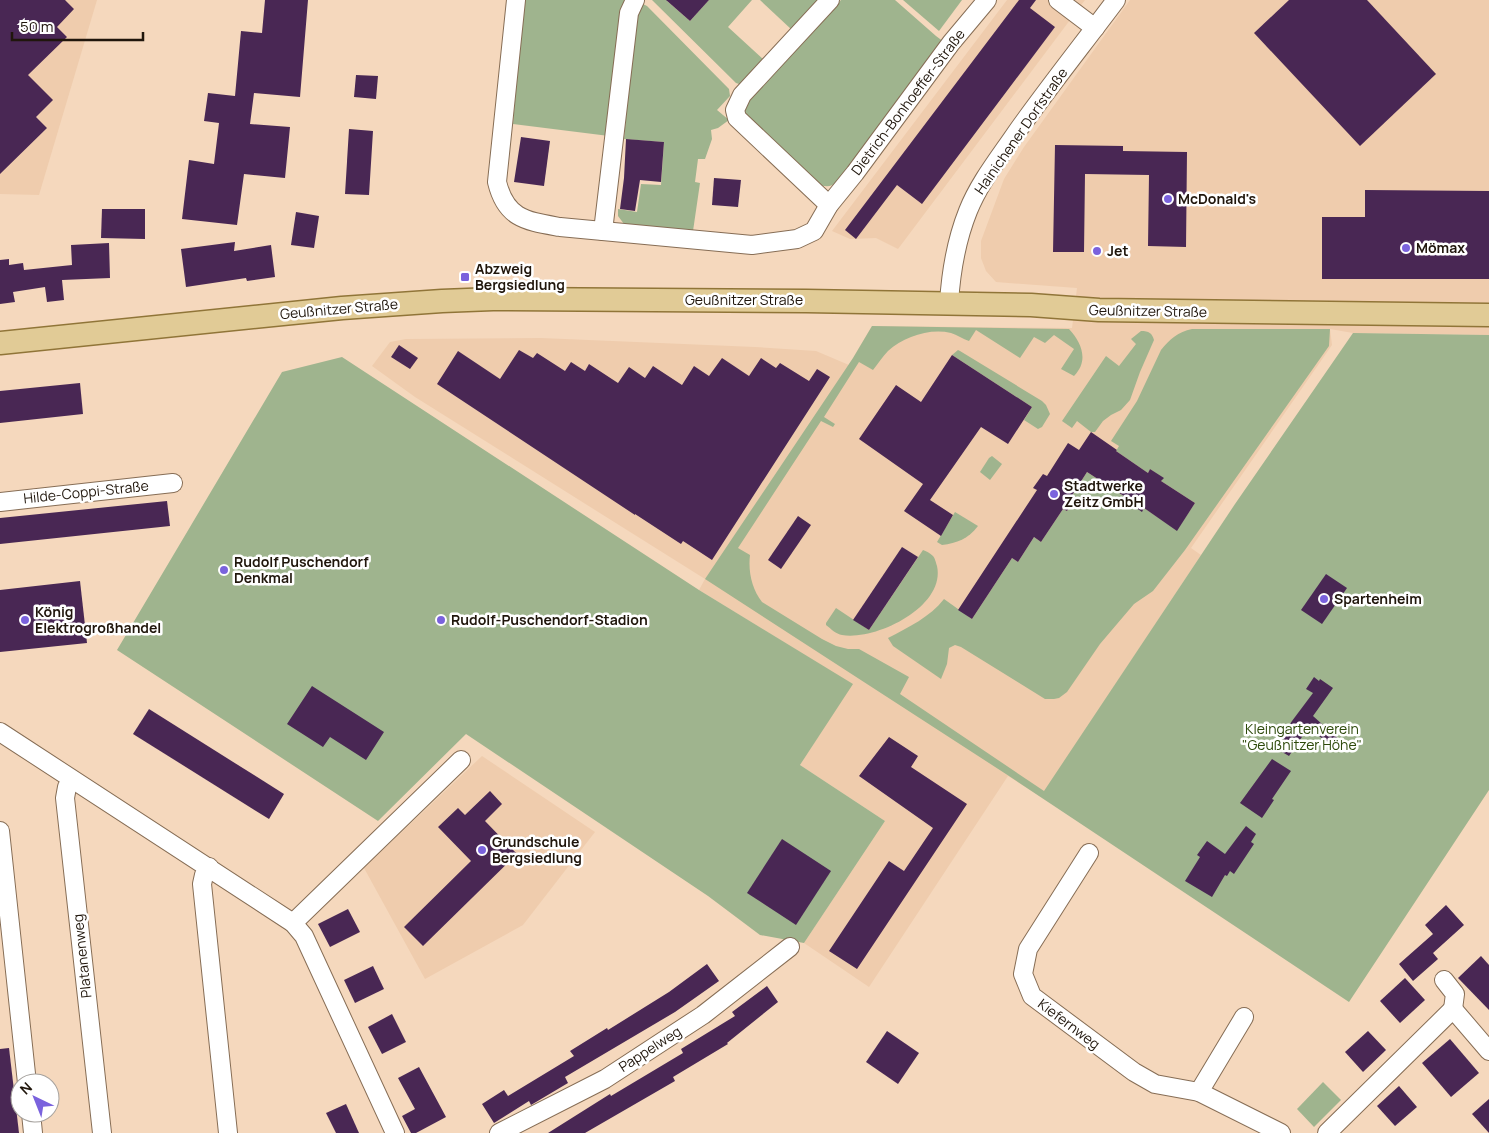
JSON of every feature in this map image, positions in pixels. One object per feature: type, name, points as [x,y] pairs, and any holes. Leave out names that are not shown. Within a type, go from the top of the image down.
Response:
[{"type":"main road","name":"Geußnitzer Straße","points":[[0,343],[342,308],[493,299],[949,303],[1031,305],[1099,310],[1489,315]]},
{"type":"street","name":"Dietrich-Bonhoeffer-Straße","points":[[516,0],[497,182],[501,196],[509,209],[531,222],[560,227],[752,245],[797,239],[814,230],[829,205],[855,174],[952,43],[987,0]]},
{"type":"street","points":[[603,231],[629,13],[635,0]]},
{"type":"street","points":[[829,205],[737,118],[735,110],[742,95],[830,0]]},
{"type":"street","points":[[1058,0],[1095,28]]},
{"type":"street","name":"Hainichener Dorfstraße","points":[[949,303],[957,245],[976,194],[1022,125],[1116,0]]},
{"type":"street","name":"Hilde-Coppi-Straße","points":[[0,502],[173,483]]},
{"type":"street","points":[[0,732],[293,923],[304,936],[396,1133]]},
{"type":"street","points":[[293,923],[461,760]]},
{"type":"street","name":"Platanenweg","points":[[72,780],[67,787],[65,798],[102,1133]]},
{"type":"street","points":[[0,831],[27,1073]]},
{"type":"street","name":"Kiefernweg","points":[[1089,853],[1028,949],[1023,974],[1032,996],[1134,1072],[1155,1084],[1200,1092],[1281,1133]]},
{"type":"street","points":[[209,867],[204,875],[202,884],[228,1133]]},
{"type":"street","name":"Pappelweg","points":[[499,1133],[605,1079],[703,1014],[790,947]]},
{"type":"street","points":[[1326,1133],[1453,1009],[1455,994],[1444,980]]},
{"type":"street","points":[[1453,1009],[1489,1051]]},
{"type":"street","points":[[1200,1092],[1244,1017]]},
{"type":"shaded area","points":[[0,0],[97,0],[39,195],[0,194]]},
{"type":"shaded area","points":[[1007,0],[1085,0],[898,249],[876,238],[850,239],[832,231]]},
{"type":"shaded area","points":[[1130,0],[1489,0],[1489,335],[1353,333],[1330,329],[1332,345],[1191,548],[1201,555],[1041,797],[1008,776],[869,987],[804,943],[885,821],[800,765],[852,684],[699,590],[705,579],[415,397],[372,366],[390,342],[406,339],[541,338],[755,347],[816,351],[849,365],[872,326],[1072,328],[1077,288],[996,282],[986,271],[981,258],[981,241],[1004,179],[1024,147]]},
{"type":"shaded area","name":"Grundschule Bergsiedlung","points":[[482,756],[595,832],[523,925],[425,979],[364,868]]},
{"type":"green space","points":[[524,0],[625,0],[620,9],[609,136],[513,124]]},
{"type":"green space","points":[[652,0],[667,0],[690,21],[709,0],[752,0],[728,27],[764,60],[742,85],[736,83]]},
{"type":"green space","points":[[760,0],[818,0],[792,30]]},
{"type":"green space","points":[[841,0],[895,0],[944,42],[846,172],[830,186],[822,186],[817,184],[746,118],[744,111],[747,103]]},
{"type":"green space","points":[[903,0],[962,0],[939,31]]},
{"type":"green space","points":[[641,3],[647,6],[729,89],[730,96],[717,110],[729,120],[718,128],[711,130],[712,139],[705,159],[698,159],[695,182],[700,183],[693,231],[624,224],[618,216],[618,209],[637,212],[641,184],[661,185],[664,142],[624,139],[635,19]]},
{"type":"green space","name":"Kleingartenverein \"Geußnitzer Höhe\"","points":[[872,326],[1069,329],[1080,346],[1082,352],[1081,364],[1074,376],[1061,369],[1074,349],[1054,335],[1045,343],[1034,337],[1020,358],[976,330],[969,341],[951,333],[943,332],[926,333],[909,338],[888,351],[873,370],[859,362],[824,417],[835,424],[833,427],[821,421],[738,548],[750,555],[752,580],[762,602],[822,639],[836,646],[859,649],[909,677],[900,694],[1044,791],[1235,504],[1353,333],[1489,335],[1489,790],[1349,1002],[1009,776],[705,579],[853,358]]},
{"type":"green space","points":[[1192,329],[1330,329],[1329,346],[1185,550],[1153,591],[1134,604],[1100,644],[1067,692],[1059,698],[1045,699],[955,645],[949,648],[947,664],[941,679],[893,646],[888,638],[926,616],[944,599],[972,619],[1012,558],[1018,562],[1034,537],[1041,542],[1063,509],[1067,511],[1075,500],[1071,497],[1087,472],[1130,500],[1128,503],[1142,511],[1144,508],[1177,530],[1195,503],[1161,481],[1163,478],[1150,469],[1148,473],[1116,451],[1119,446],[1111,441],[1137,401],[1161,350],[1175,336]]},
{"type":"green space","points":[[1141,331],[1150,333],[1154,340],[1130,400],[1121,410],[1103,421],[1095,432],[1091,432],[1077,421],[1072,428],[1062,421],[1106,356],[1119,366],[1136,344],[1131,339]]},
{"type":"green space","points":[[958,350],[1042,401],[1050,414],[1042,427],[1038,429],[1024,420],[1032,407],[952,355]]},
{"type":"green space","name":"Rudolf-Puschendorf-Stadion","points":[[342,357],[699,590],[853,684],[800,765],[885,821],[804,943],[760,935],[708,896],[466,734],[378,821],[117,650],[282,372]]},
{"type":"green space","points":[[992,456],[1002,464],[990,480],[980,472]]},
{"type":"green space","points":[[955,512],[978,526],[962,540],[942,545],[937,542]]},
{"type":"green space","points":[[923,550],[934,558],[937,566],[937,581],[931,595],[920,607],[889,627],[872,633],[842,635],[826,625],[836,608],[869,630]]},
{"type":"green space","points":[[1323,1082],[1341,1100],[1314,1127],[1297,1109]]},
{"type":"building","points":[[0,0],[65,0],[74,9],[57,27],[67,37],[28,75],[53,100],[36,117],[47,128],[0,174]]},
{"type":"building","points":[[265,0],[308,0],[300,97],[254,93],[250,124],[290,127],[285,178],[244,174],[237,225],[182,219],[189,160],[214,164],[219,123],[204,121],[208,93],[235,96],[241,31],[262,33]]},
{"type":"building","points":[[666,0],[709,0],[690,21]]},
{"type":"building","points":[[1019,0],[1036,0],[1030,8],[1055,27],[922,204],[897,185],[856,239],[845,230]]},
{"type":"building","points":[[1289,0],[1367,0],[1436,74],[1360,146],[1254,33]]},
{"type":"building","points":[[356,75],[378,76],[376,99],[354,97]]},
{"type":"building","points":[[349,129],[373,131],[369,195],[345,194]]},
{"type":"building","points":[[521,137],[550,141],[544,186],[514,182]]},
{"type":"building","points":[[626,139],[664,142],[661,182],[640,180],[635,211],[620,209]]},
{"type":"building","points":[[1055,145],[1123,146],[1123,151],[1187,152],[1186,247],[1148,246],[1149,175],[1085,174],[1084,252],[1053,252]]},
{"type":"building","points":[[714,178],[741,180],[738,207],[712,205]]},
{"type":"building","name":"Mömax","points":[[1365,190],[1489,191],[1489,279],[1322,279],[1322,217],[1365,217]]},
{"type":"building","points":[[102,209],[145,209],[145,239],[101,238]]},
{"type":"building","points":[[296,212],[319,216],[314,248],[291,245]]},
{"type":"building","points":[[235,242],[234,251],[271,245],[275,277],[247,281],[246,278],[186,287],[181,249]]},
{"type":"building","points":[[109,243],[110,278],[62,280],[64,300],[47,302],[45,287],[13,292],[15,302],[0,304],[0,260],[9,259],[9,265],[23,263],[24,270],[72,265],[71,245]]},
{"type":"building","points":[[399,345],[418,358],[410,369],[391,357]]},
{"type":"building","points":[[519,350],[533,358],[537,353],[565,371],[571,362],[585,371],[589,364],[618,383],[629,367],[645,378],[653,366],[682,385],[694,366],[709,376],[722,358],[749,376],[761,358],[776,368],[780,363],[809,381],[817,369],[830,377],[712,560],[683,541],[681,544],[635,515],[437,384],[458,351],[500,379]]},
{"type":"building","points":[[952,355],[1032,407],[1008,444],[981,427],[930,500],[953,515],[941,536],[904,511],[923,484],[859,439],[896,385],[921,402]]},
{"type":"building","points":[[80,383],[83,414],[0,423],[0,391]]},
{"type":"building","points":[[1091,432],[1148,473],[1150,469],[1164,478],[1161,481],[1195,503],[1177,531],[1144,508],[1142,512],[1128,502],[1130,500],[1087,472],[1071,497],[1075,499],[1067,511],[1063,509],[1041,542],[1034,537],[1018,562],[1012,558],[972,619],[958,610],[1037,490],[1033,488],[1043,474],[1047,476],[1068,443],[1079,450]]},
{"type":"building","points":[[167,501],[170,526],[0,544],[0,518]]},
{"type":"building","points":[[798,516],[811,525],[781,569],[768,560]]},
{"type":"building","points":[[902,547],[918,557],[869,630],[853,620]]},
{"type":"building","name":"Spartenheim","points":[[1326,574],[1347,588],[1322,624],[1301,610]]},
{"type":"building","points":[[80,581],[87,643],[0,652],[0,590]]},
{"type":"building","points":[[1314,677],[1333,688],[1313,716],[1342,742],[1337,748],[1311,731],[1309,733],[1306,731],[1289,756],[1277,749],[1290,729],[1288,727],[1313,693],[1306,689]]},
{"type":"building","points":[[312,686],[384,732],[366,760],[330,737],[323,747],[287,724]]},
{"type":"building","points":[[149,709],[284,794],[269,819],[133,734]]},
{"type":"building","points":[[889,737],[918,756],[911,767],[967,804],[857,969],[829,951],[889,861],[904,871],[933,828],[859,776]]},
{"type":"building","points":[[1272,759],[1291,771],[1262,818],[1240,803]]},
{"type":"building","points":[[490,791],[502,804],[485,821],[517,854],[423,946],[404,927],[471,861],[438,827],[458,808],[465,815]]},
{"type":"building","points":[[1246,826],[1256,834],[1251,842],[1254,844],[1234,874],[1230,871],[1227,876],[1225,875],[1212,897],[1185,881],[1200,857],[1197,855],[1207,841],[1225,854]]},
{"type":"building","points":[[782,839],[831,871],[796,925],[747,893]]},
{"type":"building","points":[[1446,905],[1464,925],[1433,953],[1438,959],[1413,981],[1399,964],[1433,934],[1425,925]]},
{"type":"building","points":[[348,909],[360,932],[330,947],[318,924]]},
{"type":"building","points":[[1481,956],[1489,965],[1489,1010],[1458,978]]},
{"type":"building","points":[[707,964],[719,981],[675,1012],[565,1077],[568,1083],[531,1105],[529,1101],[494,1123],[482,1104],[504,1090],[508,1096],[574,1056],[570,1051],[669,992]]},
{"type":"building","points":[[373,966],[384,989],[355,1003],[344,980]]},
{"type":"building","points":[[1405,978],[1425,1000],[1400,1023],[1380,1001]]},
{"type":"building","points":[[767,986],[778,1002],[728,1044],[673,1077],[675,1081],[585,1133],[548,1133],[610,1094],[611,1096],[683,1053],[681,1049],[735,1016],[732,1012]]},
{"type":"building","points":[[392,1014],[406,1042],[382,1054],[368,1027]]},
{"type":"building","points":[[887,1031],[919,1053],[898,1084],[866,1062]]},
{"type":"building","points":[[1368,1031],[1386,1050],[1363,1072],[1345,1052]]},
{"type":"building","points":[[1450,1039],[1479,1073],[1451,1097],[1422,1063]]},
{"type":"building","points":[[9,1048],[12,1073],[10,1073],[10,1123],[18,1123],[19,1133],[0,1133],[0,1049]]},
{"type":"building","points":[[419,1067],[446,1117],[416,1133],[411,1133],[402,1116],[415,1109],[398,1078]]},
{"type":"building","points":[[1399,1086],[1417,1107],[1395,1126],[1377,1106]]},
{"type":"building","points":[[1489,1099],[1489,1133],[1472,1114]]},
{"type":"building","points":[[346,1104],[359,1133],[336,1133],[326,1113]]},
{"type":"place","name":"McDonald's","points":[[1168,199]]},
{"type":"place","name":"Mömax","points":[[1406,248]]},
{"type":"place","name":"Jet","points":[[1097,251]]},
{"type":"place","name":"Abzweig Bergsiedlung","points":[[465,277]]},
{"type":"place","name":"Stadtwerke Zeitz GmbH","points":[[1054,494]]},
{"type":"place","name":"Rudolf Puschendorf Denkmal","points":[[224,570]]},
{"type":"place","name":"Spartenheim","points":[[1324,599]]},
{"type":"place","name":"König Elektrogroßhandel","points":[[25,620]]},
{"type":"place","name":"Rudolf-Puschendorf-Stadion","points":[[441,620]]},
{"type":"place","name":"Grundschule Bergsiedlung","points":[[482,850]]}]
